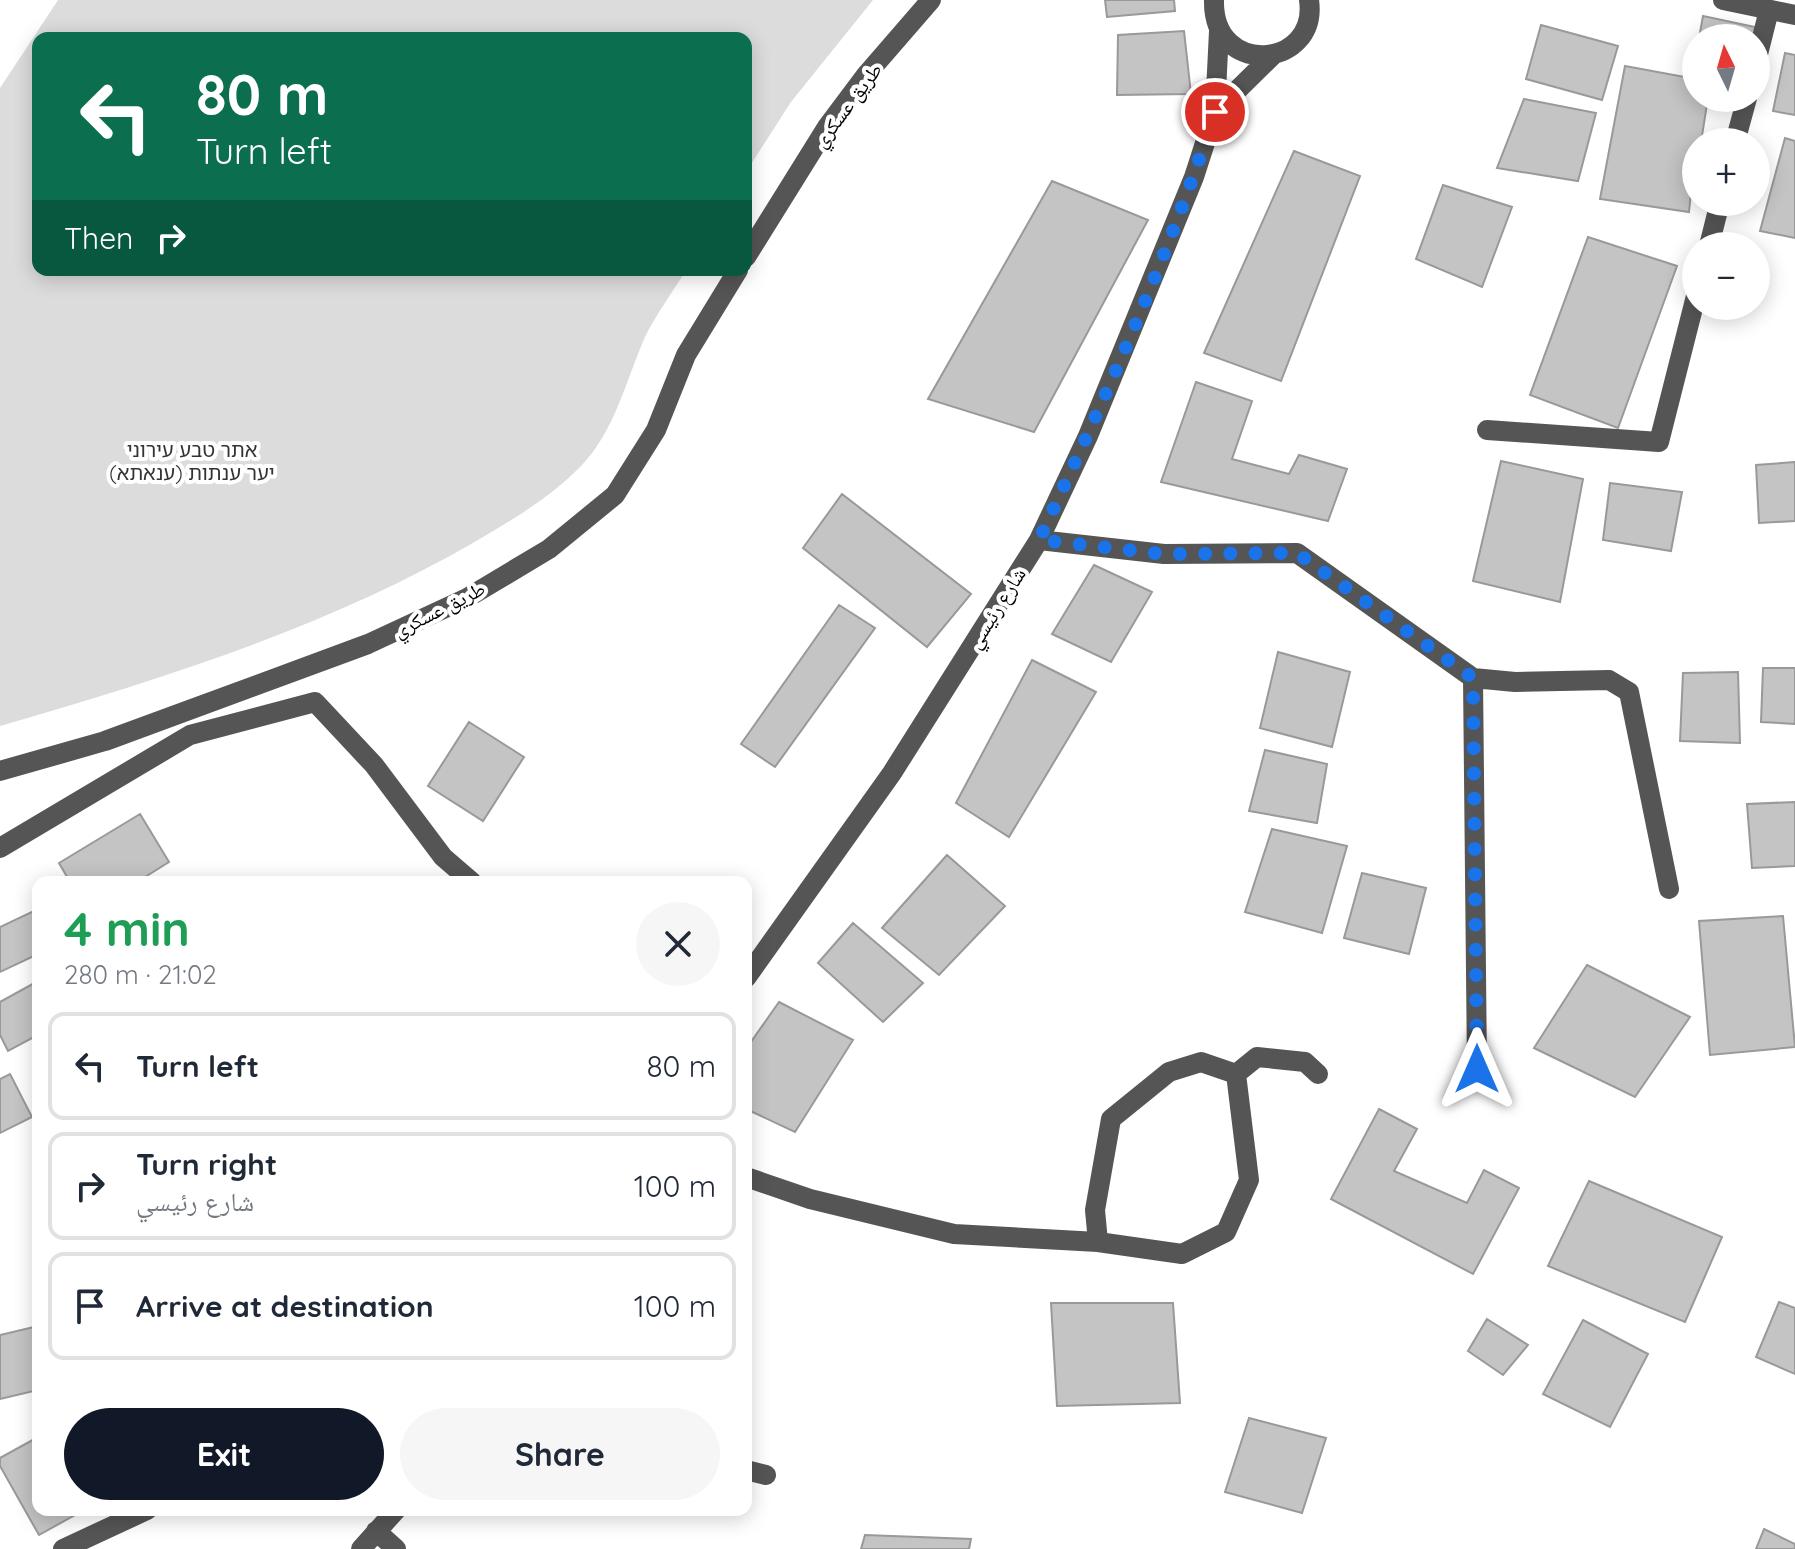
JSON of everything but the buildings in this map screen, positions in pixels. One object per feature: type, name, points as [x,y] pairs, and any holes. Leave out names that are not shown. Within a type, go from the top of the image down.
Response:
[{"type":"street","name":"طريق عسكري","points":[[752,247],[827,127],[866,75],[931,0]]},
{"type":"street","points":[[1214,0],[1219,31],[1215,112]]},
{"type":"street","points":[[1723,0],[1795,15]]},
{"type":"street","points":[[1215,112],[1273,55],[1299,38],[1312,3]]},
{"type":"street","points":[[1766,24],[1769,10]]},
{"type":"street","points":[[1219,31],[1242,52],[1273,55]]},
{"type":"street","name":"شارع رئيسي","points":[[752,970],[892,773],[1039,540],[1088,436],[1194,177],[1215,112]]},
{"type":"street","name":"طريق عسكري","points":[[0,771],[105,741],[368,644],[467,598],[549,549],[615,495],[656,430],[686,355],[734,276]]},
{"type":"street","points":[[1487,430],[1659,442],[1690,320]]},
{"type":"street","points":[[1039,540],[1164,554],[1297,553],[1473,678],[1515,682],[1609,680],[1629,692],[1669,889]]},
{"type":"street","points":[[1473,678],[1477,1069]]},
{"type":"street","points":[[0,848],[190,735],[315,702],[374,765],[443,857],[465,876]]},
{"type":"street","points":[[1236,1074],[1257,1057],[1305,1062],[1318,1074]]},
{"type":"street","points":[[1098,1242],[1095,1210],[1111,1119],[1169,1072],[1201,1062],[1236,1074]]},
{"type":"street","points":[[752,1179],[810,1199],[954,1234],[1098,1242],[1182,1254],[1226,1232],[1249,1180],[1236,1074]]},
{"type":"street","points":[[63,1549],[134,1516]]},
{"type":"street","points":[[361,1549],[390,1516]]},
{"type":"street","points":[[376,1531],[396,1549]]},
{"type":"green space","name":"אתר טבע עירוני יער ענתות (ענאתא)","points":[[58,0],[873,0],[791,102],[752,163],[752,32],[37,32]]},
{"type":"green space","name":"אתר טבע עירוני יער ענתות (ענאתא)","points":[[32,39],[32,276],[682,276],[649,328],[619,404],[593,452],[558,487],[519,515],[422,571],[305,624],[184,669],[0,726],[0,88]]},
{"type":"route","points":[[1215,112],[1194,177],[1088,436],[1039,540],[1164,554],[1297,553],[1473,678],[1477,1069]]}]
